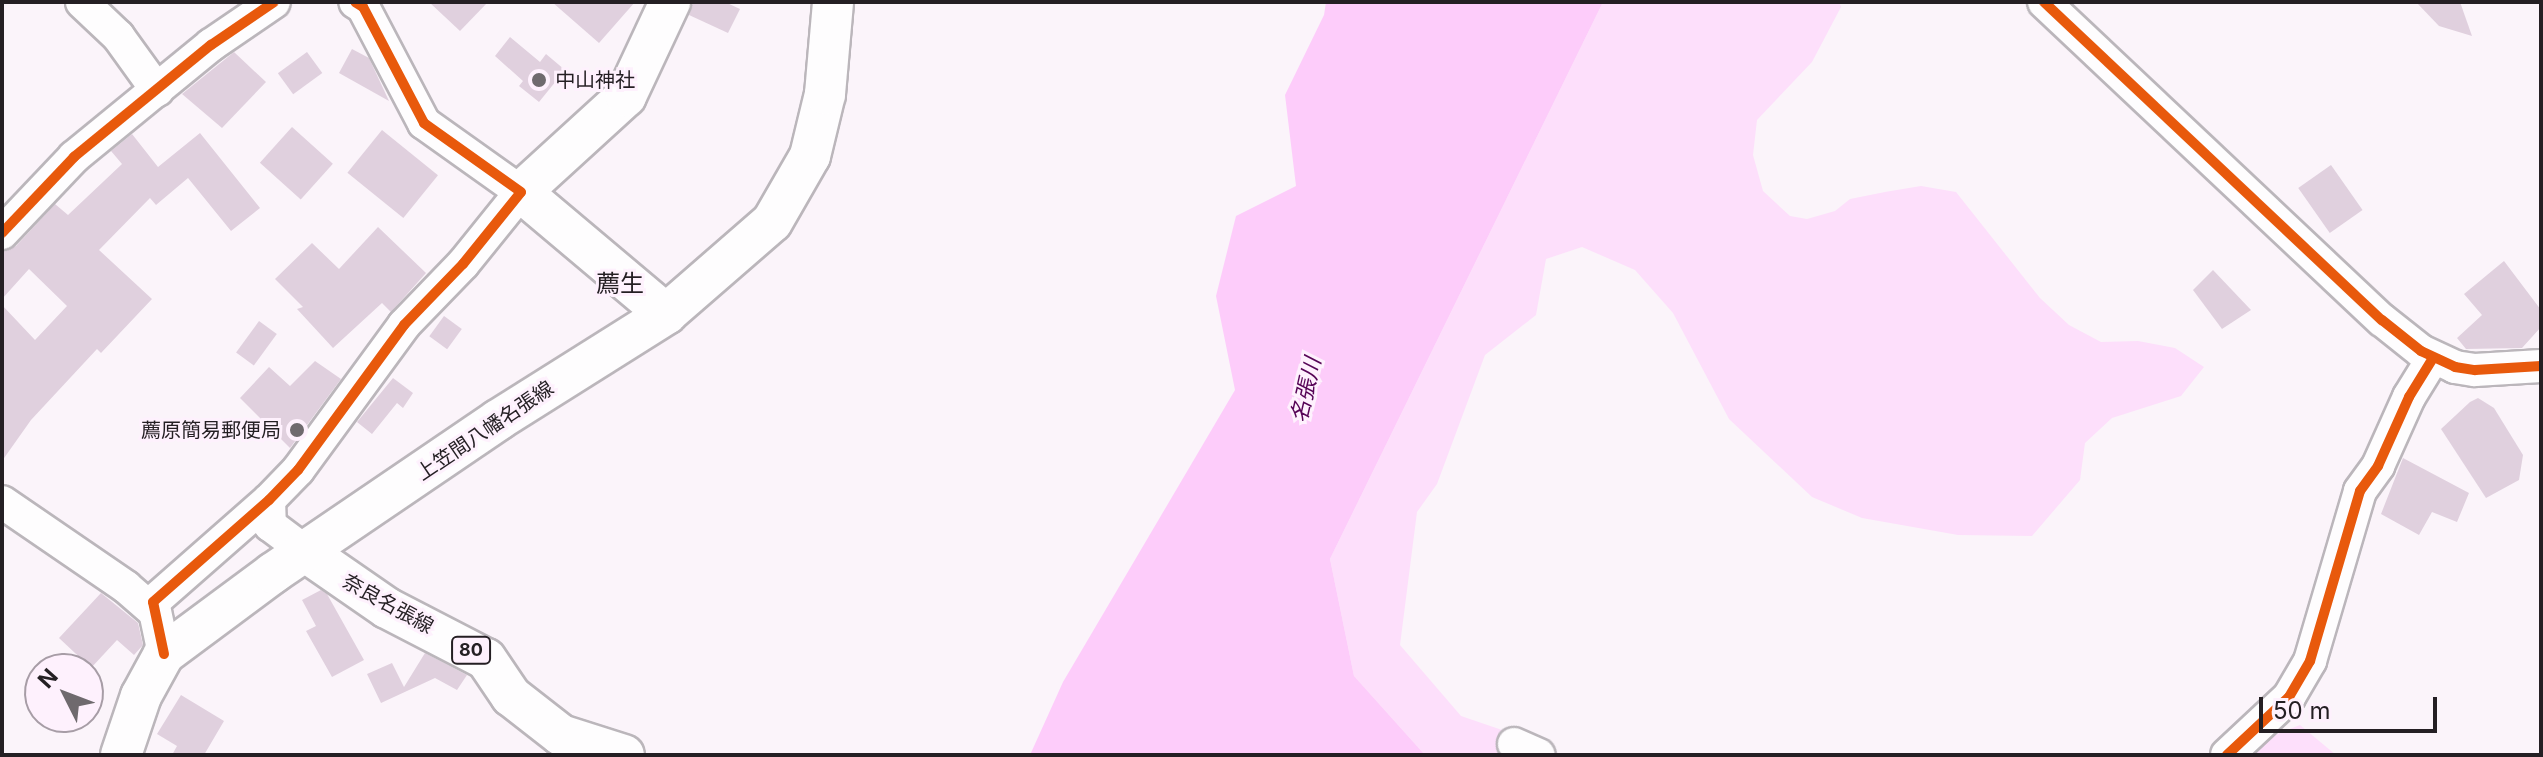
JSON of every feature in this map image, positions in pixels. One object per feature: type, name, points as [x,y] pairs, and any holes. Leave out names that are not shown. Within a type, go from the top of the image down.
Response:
[{"type":"main road","points":[[666,314],[521,192],[626,96],[670,2]]},
{"type":"main road","name":"上笠間八幡名張線","points":[[306,552],[498,420],[666,314],[772,222],[810,156],[825,94],[833,2]]},
{"type":"main road","points":[[121,755],[141,696],[164,654],[306,552]]},
{"type":"main road","name":"奈良名張線","points":[[306,552],[387,608],[486,659],[511,696],[561,735],[624,755]]},
{"type":"street","points":[[82,2],[118,36],[157,90]]},
{"type":"street","points":[[2,233],[74,157],[211,45],[274,2]]},
{"type":"street","points":[[152,610],[160,593],[269,500],[298,470],[404,325],[463,264],[521,192],[424,123],[363,7],[355,2]]},
{"type":"street","points":[[2044,2],[2382,320],[2433,358],[2475,370],[2541,366]]},
{"type":"street","points":[[2227,755],[2289,697],[2310,661],[2360,491],[2378,466],[2409,397],[2433,358]]},
{"type":"street","points":[[269,500],[270,525],[306,552]]},
{"type":"street","points":[[2,502],[126,587],[152,610],[164,654]]},
{"type":"shaded area","points":[[1603,2],[1839,2],[1841,7],[1812,62],[1757,120],[1753,155],[1763,191],[1790,216],[1807,219],[1835,211],[1850,199],[1885,192],[1921,186],[1956,192],[2040,298],[2069,325],[2101,342],[2138,341],[2175,348],[2204,367],[2181,396],[2112,418],[2085,443],[2080,480],[2032,536],[1958,535],[1862,518],[1812,497],[1729,419],[1673,313],[1635,270],[1582,247],[1546,259],[1536,315],[1485,355],[1437,484],[1417,512],[1400,645],[1461,716],[1505,731],[1507,755],[1425,755],[1354,676],[1330,559]]},
{"type":"shaded area","points":[[2300,725],[2336,755],[2224,755]]},
{"type":"water","name":"名張川","points":[[1326,2],[1603,2],[1330,559],[1354,676],[1425,755],[1030,755],[1063,682],[1235,390],[1216,296],[1236,216],[1296,186],[1285,95],[1324,15]]},
{"type":"building","points":[[429,2],[488,2],[460,31]]},
{"type":"building","points":[[552,2],[635,2],[599,43]]},
{"type":"building","points":[[693,2],[725,2],[740,9],[728,33],[689,15]]},
{"type":"building","points":[[2416,2],[2460,2],[2472,36],[2439,26]]},
{"type":"building","points":[[510,37],[540,62],[546,54],[565,70],[539,102],[519,86],[523,81],[495,56]]},
{"type":"building","points":[[352,49],[369,58],[389,101],[339,73]]},
{"type":"building","points":[[234,52],[266,82],[222,128],[182,94]]},
{"type":"building","points":[[307,52],[322,73],[293,94],[278,73]]},
{"type":"building","points":[[292,127],[333,164],[301,199],[260,163]]},
{"type":"building","points":[[382,130],[438,175],[403,218],[347,173]]},
{"type":"building","points":[[200,133],[260,208],[231,231],[188,178],[156,205],[150,198],[99,250],[152,299],[101,353],[97,349],[31,420],[2,461],[2,305],[35,340],[67,306],[29,269],[2,299],[2,251],[16,246],[55,204],[68,215],[122,164],[111,151],[132,134],[158,167]]},
{"type":"building","points":[[2331,165],[2363,210],[2330,233],[2298,188]]},
{"type":"building","points":[[378,227],[426,273],[391,312],[382,303],[333,348],[297,309],[303,307],[275,279],[312,243],[339,269]]},
{"type":"building","points":[[2504,261],[2541,310],[2541,327],[2522,348],[2466,349],[2457,338],[2482,315],[2464,294]]},
{"type":"building","points":[[2213,270],[2251,310],[2222,329],[2193,290]]},
{"type":"building","points":[[444,316],[462,329],[447,349],[429,336]]},
{"type":"building","points":[[259,321],[277,334],[254,365],[236,353]]},
{"type":"building","points":[[315,361],[341,379],[290,448],[240,398],[269,367],[290,386]]},
{"type":"building","points":[[393,378],[413,393],[403,408],[397,403],[372,434],[357,422]]},
{"type":"building","points":[[2478,398],[2494,408],[2523,455],[2519,480],[2486,498],[2441,429]]},
{"type":"building","points":[[2403,458],[2469,493],[2457,522],[2432,512],[2419,535],[2381,514]]},
{"type":"building","points":[[321,590],[327,594],[364,660],[332,677],[306,631],[316,626],[302,600]]},
{"type":"building","points":[[101,593],[138,623],[143,645],[134,655],[117,640],[104,654],[75,653],[59,638]]},
{"type":"building","points":[[425,653],[467,675],[457,690],[435,678],[381,703],[367,674],[392,663],[404,687]]},
{"type":"building","points":[[181,695],[224,721],[204,755],[172,755],[177,746],[157,734]]},
{"type":"cycle path","points":[[2,233],[74,157],[211,45],[274,2]]},
{"type":"cycle path","points":[[164,654],[153,602],[269,500],[298,470],[404,325],[463,264],[521,192],[424,123],[363,7],[355,2]]},
{"type":"cycle path","points":[[2044,2],[2382,320],[2421,351],[2455,367],[2475,370],[2541,366]]},
{"type":"cycle path","points":[[2227,755],[2289,697],[2310,661],[2360,491],[2378,466],[2409,397],[2433,358]]},
{"type":"place","name":"中山神社","points":[[539,80]]},
{"type":"place","name":"薦原簡易郵便局","points":[[297,430]]},
{"type":"district","name":"薦生","points":[[620,284]]}]
